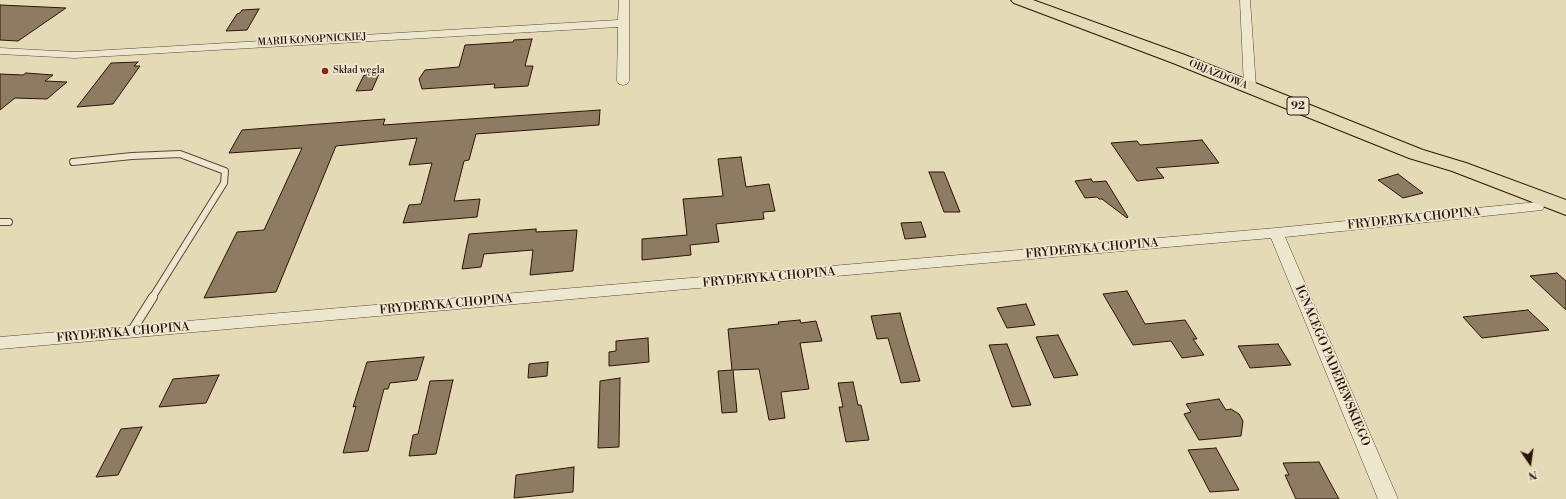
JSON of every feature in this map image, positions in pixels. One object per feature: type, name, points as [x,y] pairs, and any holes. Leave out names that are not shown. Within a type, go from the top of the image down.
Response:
[{"type":"main road","name":"OBJAZDOWA","points":[[1019,0],[1118,36],[1250,87],[1416,154],[1453,172],[1537,207],[1565,209]]},
{"type":"main road","name":"OBJAZDOWA","points":[[1416,154],[1459,167],[1565,209]]},
{"type":"street","points":[[623,81],[624,0]]},
{"type":"street","points":[[1245,0],[1250,87]]},
{"type":"street","name":"MARII KONOPNICKIEJ","points":[[0,51],[75,55],[623,23]]},
{"type":"street","name":"FRYDERYKA CHOPINA","points":[[0,343],[664,287],[1276,233],[1537,207]]},
{"type":"street","name":"IGNACEGO PADEREWSKIEGO","points":[[1276,233],[1388,499]]},
{"type":"lane","points":[[72,162],[132,156],[180,154],[225,171],[224,183],[132,332]]},
{"type":"lane","points":[[0,222],[9,222]]},
{"type":"building","points":[[0,5],[66,8],[18,41],[0,40]]},
{"type":"building","points":[[259,9],[247,30],[226,31],[237,14],[242,10]]},
{"type":"building","points":[[532,39],[525,66],[533,66],[528,86],[494,88],[495,84],[422,89],[419,79],[425,70],[459,67],[465,45],[513,42],[514,40]]},
{"type":"building","points":[[138,62],[134,66],[140,66],[113,104],[77,107],[111,63]]},
{"type":"building","points":[[26,73],[53,75],[45,81],[67,82],[47,99],[15,98],[0,110],[0,74],[23,75]]},
{"type":"building","points":[[379,74],[372,90],[356,91],[364,75]]},
{"type":"building","points":[[600,110],[599,125],[476,134],[469,160],[464,161],[454,201],[480,199],[477,217],[403,223],[409,205],[421,204],[432,163],[409,165],[417,138],[336,146],[276,292],[204,298],[237,232],[264,230],[302,148],[229,153],[242,130],[385,119],[383,125]]},
{"type":"building","points":[[1202,140],[1219,163],[1156,168],[1164,178],[1137,181],[1111,143],[1137,141],[1140,145]]},
{"type":"building","points":[[741,157],[746,187],[769,184],[775,211],[763,212],[764,219],[716,224],[719,242],[690,245],[691,255],[642,260],[642,239],[687,235],[683,199],[723,196],[718,159]]},
{"type":"building","points":[[929,172],[944,172],[960,212],[944,212]]},
{"type":"building","points":[[1398,174],[1423,193],[1403,198],[1378,180]]},
{"type":"building","points":[[1091,179],[1093,182],[1106,181],[1128,217],[1127,218],[1102,199],[1097,197],[1085,198],[1075,181]]},
{"type":"building","points":[[921,222],[926,237],[905,239],[901,223]]},
{"type":"building","points":[[536,229],[536,232],[577,230],[573,271],[530,275],[533,250],[484,254],[481,267],[462,269],[469,234]]},
{"type":"building","points":[[1557,273],[1566,281],[1566,310],[1530,276]]},
{"type":"building","points":[[1127,291],[1145,324],[1185,320],[1197,339],[1193,339],[1204,355],[1182,358],[1171,341],[1133,345],[1103,294]]},
{"type":"building","points":[[1026,304],[1035,325],[1007,328],[997,308]]},
{"type":"building","points":[[1528,310],[1549,330],[1482,338],[1463,317]]},
{"type":"building","points":[[900,313],[920,381],[901,383],[888,338],[877,339],[871,316]]},
{"type":"building","points":[[800,320],[801,323],[816,321],[822,341],[800,343],[809,389],[781,392],[785,418],[769,420],[759,369],[733,370],[737,412],[722,413],[718,371],[732,370],[728,329],[779,324],[778,322]]},
{"type":"building","points":[[1058,335],[1078,375],[1054,378],[1036,337]]},
{"type":"building","points":[[648,338],[649,362],[609,366],[609,352],[616,351],[616,341]]},
{"type":"building","points":[[1007,344],[1031,405],[1012,407],[989,345]]},
{"type":"building","points":[[1278,344],[1291,365],[1250,368],[1238,346]]},
{"type":"building","points":[[424,357],[417,380],[390,383],[388,389],[384,389],[368,451],[343,453],[356,406],[353,407],[367,362]]},
{"type":"building","points":[[548,362],[547,376],[528,378],[529,364]]},
{"type":"building","points":[[219,375],[206,403],[159,407],[173,379]]},
{"type":"building","points":[[620,378],[619,447],[598,448],[600,381]]},
{"type":"building","points":[[453,380],[436,454],[409,456],[413,435],[418,434],[430,381]]},
{"type":"building","points":[[853,382],[858,405],[861,405],[869,440],[846,442],[839,407],[843,407],[838,383]]},
{"type":"building","points":[[1219,399],[1226,410],[1231,409],[1239,414],[1243,421],[1241,436],[1199,440],[1184,414],[1191,412],[1186,404]]},
{"type":"building","points":[[142,427],[118,475],[96,477],[121,429]]},
{"type":"building","points":[[1216,448],[1239,490],[1210,492],[1188,450]]},
{"type":"building","points":[[1319,462],[1339,499],[1296,499],[1285,475],[1289,475],[1283,463]]},
{"type":"building","points":[[574,467],[573,492],[514,498],[516,475]]},
{"type":"place","name":"Skład węgla","points":[[325,71]]}]
